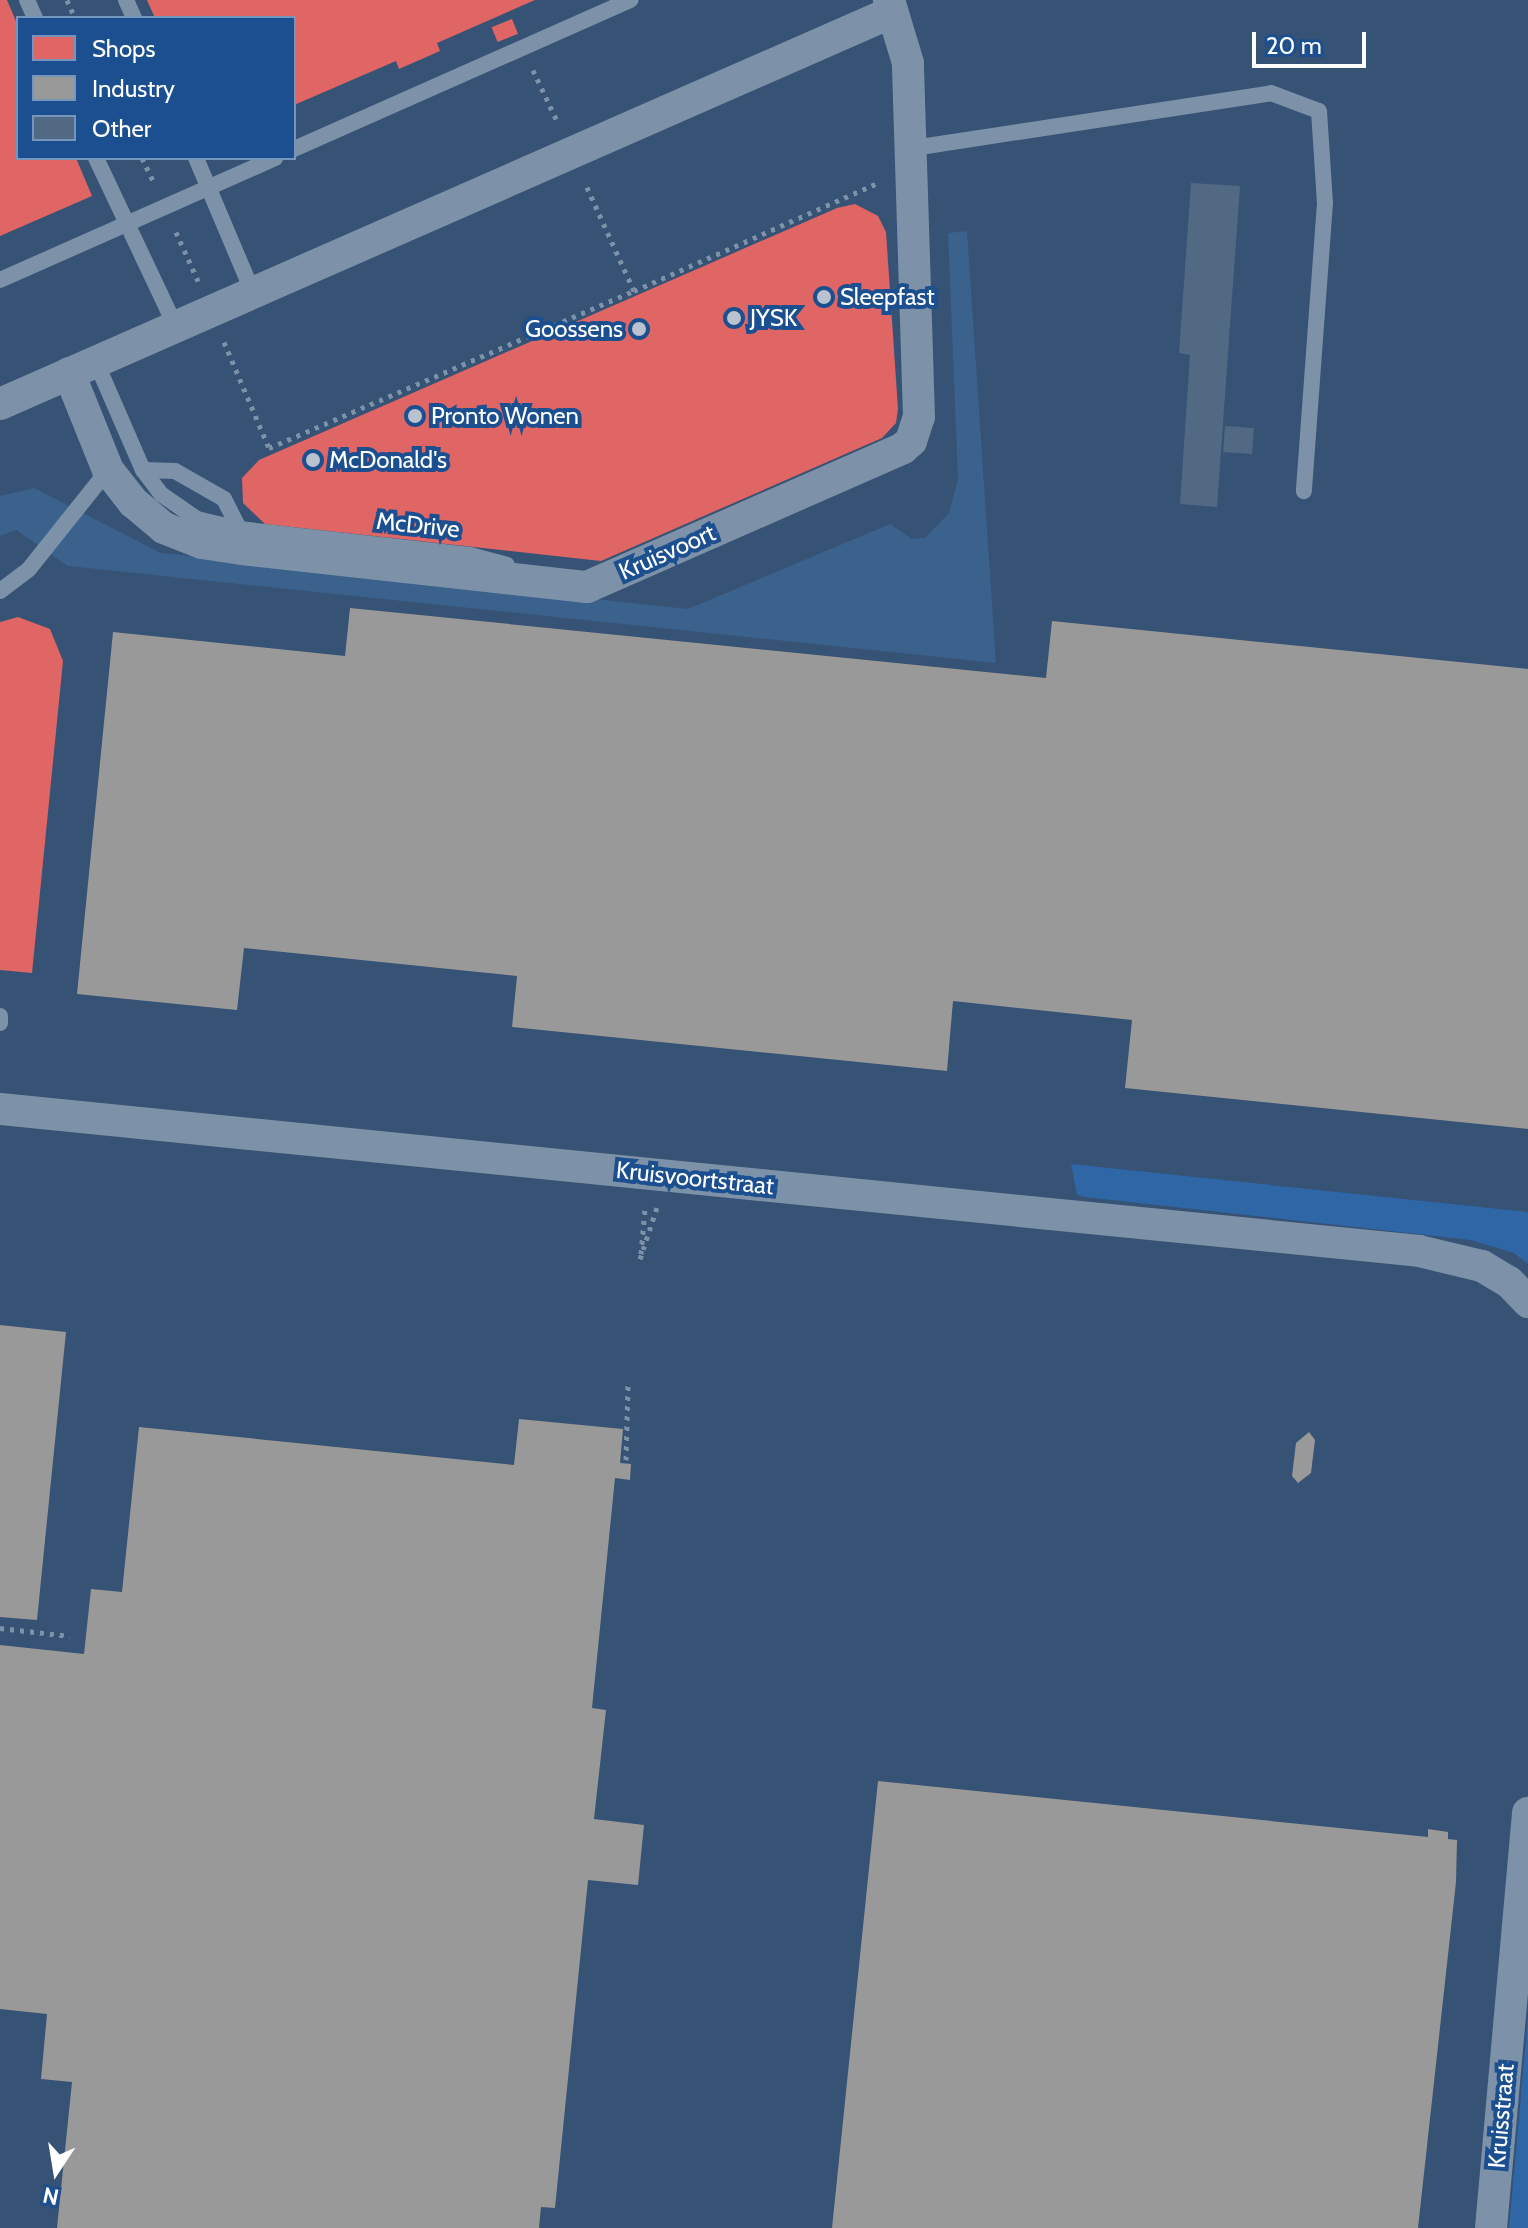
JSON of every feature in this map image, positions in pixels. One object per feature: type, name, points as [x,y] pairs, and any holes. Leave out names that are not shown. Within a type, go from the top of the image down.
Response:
[{"type":"street","name":"Kruisvoort","points":[[0,404],[571,153],[890,7],[908,63],[908,146],[919,417],[911,441],[587,587],[202,543],[164,528],[133,502],[99,481],[82,368]]},
{"type":"street","name":"Kruisvoortstraat","points":[[0,1109],[1391,1249],[1482,1266],[1509,1282],[1528,1302]]},
{"type":"street","name":"Kruisstraat","points":[[1491,2228],[1528,1813]]},
{"type":"lane","points":[[296,148],[630,0]]},
{"type":"lane","points":[[908,146],[1271,93],[1319,111],[1325,203],[1304,491]]},
{"type":"lane","points":[[97,160],[125,225],[176,327]]},
{"type":"lane","points":[[197,160],[253,293]]},
{"type":"lane","points":[[0,280],[270,160]]},
{"type":"lane","name":"McDrive","points":[[82,368],[143,470],[161,494],[185,512],[239,529],[470,555],[587,587]]},
{"type":"lane","points":[[143,470],[175,471],[224,499],[239,529]]},
{"type":"lane","points":[[0,591],[29,569],[99,481]]},
{"type":"lane","points":[[0,1016],[0,1023]]},
{"type":"path","points":[[523,48],[634,291]]},
{"type":"path","points":[[211,311],[269,448],[634,291],[908,146]]},
{"type":"path","points":[[655,1174],[655,1226],[640,1259],[655,1174]]},
{"type":"path","points":[[626,1460],[628,1385]]},
{"type":"path","points":[[0,1628],[70,1636]]},
{"type":"shaded area","points":[[967,231],[996,663],[68,566],[16,530],[0,536],[0,496],[34,488],[161,553],[688,609],[890,524],[912,539],[925,538],[949,513],[958,479],[948,233]]},
{"type":"shaded area","points":[[1071,1164],[1528,1212],[1528,1264],[1514,1253],[1471,1240],[1085,1197],[1077,1195]]},
{"type":"shaded area","points":[[1528,2017],[1528,2228],[1509,2228]]},
{"type":"building: Shops","points":[[0,0],[7,0],[16,21],[16,160],[77,160],[92,196],[0,236]]},
{"type":"building: Shops","points":[[147,0],[535,0],[437,43],[440,51],[399,69],[396,61],[296,104],[296,16],[154,16]]},
{"type":"building: Shops","points":[[512,19],[518,34],[498,42],[492,27]]},
{"type":"building: Shops","points":[[855,204],[878,216],[886,232],[898,409],[896,423],[882,438],[601,561],[265,524],[243,503],[242,478],[259,460],[837,208]]},
{"type":"building: Shops","points":[[18,617],[50,629],[63,661],[32,973],[0,970],[0,622]]},
{"type":"building: Industry","points":[[350,608],[1046,678],[1052,621],[1528,669],[1528,1129],[1125,1088],[1132,1020],[953,1001],[947,1071],[512,1027],[517,976],[244,948],[237,1010],[77,994],[113,632],[345,656]]},
{"type":"building: Industry","points":[[0,1325],[66,1332],[37,1620],[0,1617]]},
{"type":"building: Industry","points":[[519,1419],[623,1429],[620,1463],[631,1464],[630,1480],[615,1478],[592,1708],[606,1710],[594,1819],[644,1825],[638,1885],[588,1880],[555,2208],[541,2207],[539,2228],[57,2228],[72,2082],[41,2079],[47,2014],[0,2009],[0,1645],[84,1654],[91,1589],[122,1592],[139,1427],[514,1465]]},
{"type":"building: Industry","points":[[1309,1432],[1315,1440],[1311,1473],[1298,1483],[1292,1476],[1296,1443]]},
{"type":"building: Industry","points":[[878,1781],[1428,1837],[1428,1829],[1448,1832],[1448,1839],[1457,1840],[1456,1882],[1418,2228],[832,2228]]},
{"type":"building: Other","points":[[1191,183],[1240,186],[1217,507],[1180,504],[1190,355],[1179,353]]},
{"type":"building: Other","points":[[1225,426],[1254,428],[1252,454],[1223,452]]},
{"type":"place","name":"Sleepfast","points":[[824,297]]},
{"type":"place","name":"JYSK","points":[[734,318]]},
{"type":"place","name":"Goossens","points":[[639,329]]},
{"type":"place","name":"Pronto Wonen","points":[[415,416]]},
{"type":"place","name":"McDonald's","points":[[313,460]]}]
